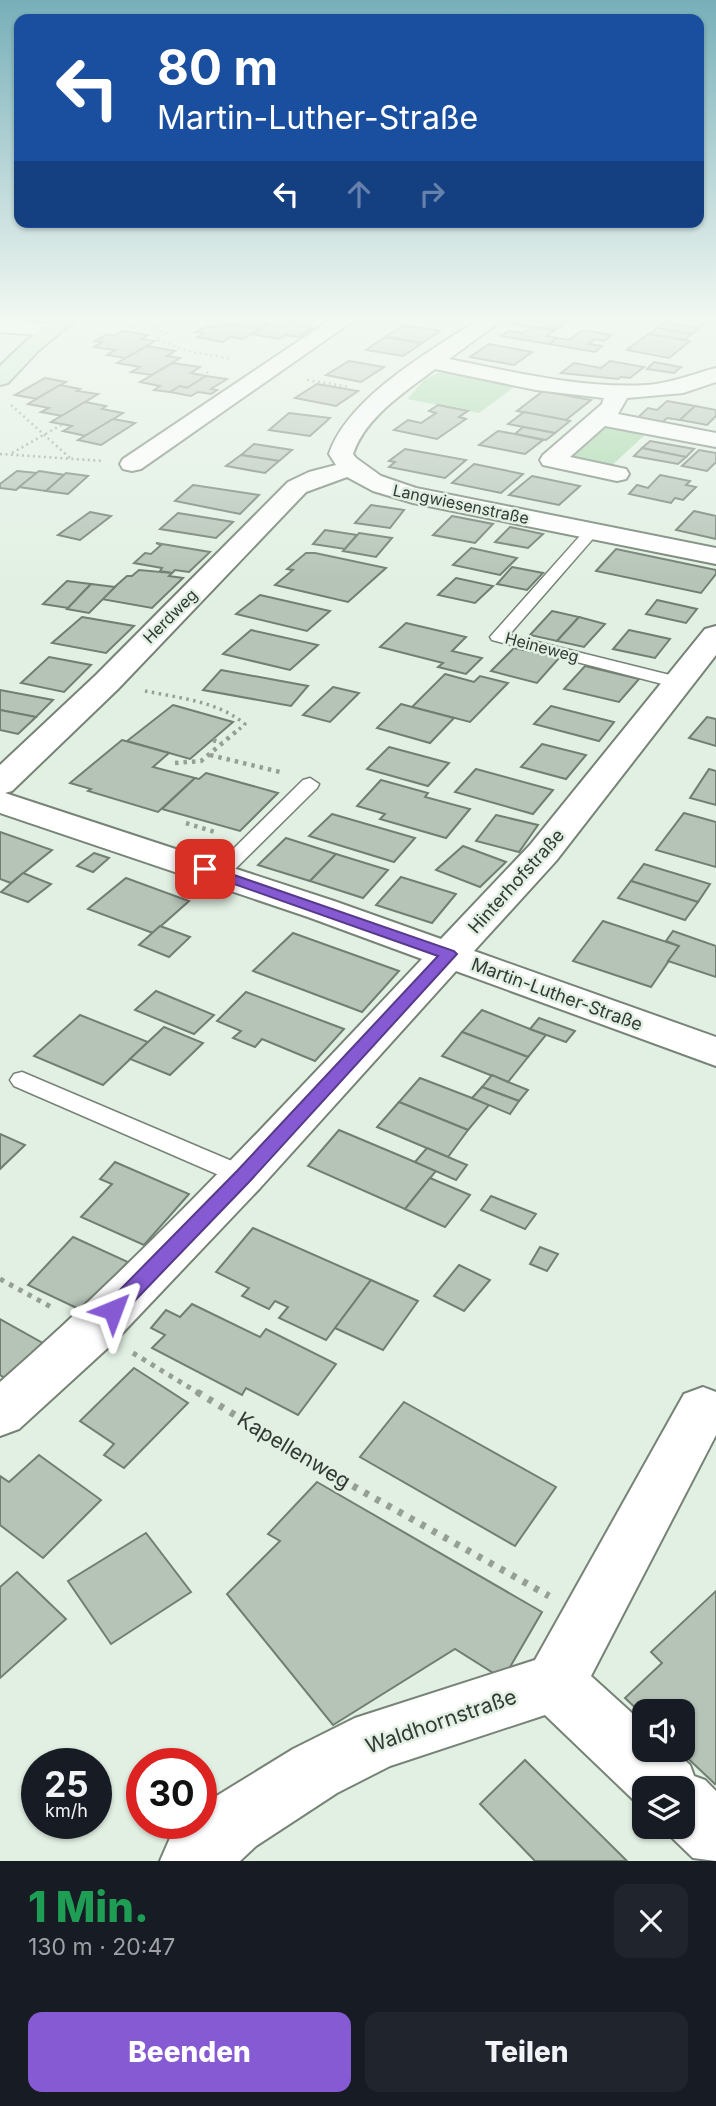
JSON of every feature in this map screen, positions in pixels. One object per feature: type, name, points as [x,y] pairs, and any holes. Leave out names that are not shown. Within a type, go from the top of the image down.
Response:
[{"type":"street","points":[[132,464],[218,405]]},
{"type":"street","points":[[351,468],[341,454],[345,438],[377,405]]},
{"type":"street","points":[[614,405],[552,460],[617,474]]},
{"type":"street","points":[[601,418],[716,440]]},
{"type":"street","name":"Langwiesenstraße","points":[[351,468],[374,483],[413,495],[716,556]]},
{"type":"street","name":"Herdweg","points":[[0,784],[107,682],[297,487],[318,477],[351,468]]},
{"type":"street","name":"Hinterhofstraße","points":[[0,1414],[94,1329],[244,1176],[543,853],[716,635]]},
{"type":"street","name":"Martin-Luther-Straße","points":[[0,802],[449,954],[716,1052]]},
{"type":"street","points":[[654,1776],[555,1683],[703,1409]]},
{"type":"street","name":"Waldhornstraße","points":[[193,1861],[233,1823],[315,1771],[377,1740],[555,1683]]},
{"type":"street","points":[[695,1815],[716,1835]]},
{"type":"lane","name":"Heineweg","points":[[592,531],[498,637],[680,683]]},
{"type":"lane","points":[[219,874],[310,784]]},
{"type":"lane","points":[[22,1080],[244,1176]]},
{"type":"path","points":[[10,405],[71,458]]},
{"type":"path","points":[[10,454],[63,424]]},
{"type":"path","points":[[0,454],[132,464]]},
{"type":"path","points":[[107,682],[216,708],[239,718],[245,724],[201,761],[175,762]]},
{"type":"path","points":[[213,740],[223,743]]},
{"type":"path","points":[[186,824],[223,835]]},
{"type":"path","name":"Kapellenweg","points":[[0,1279],[94,1329],[344,1481],[589,1619]]},
{"type":"green space","points":[[437,405],[490,405],[479,413]]},
{"type":"green space","points":[[610,424],[648,432],[611,466],[571,458]]},
{"type":"building","points":[[32,405],[80,405],[62,416],[41,412],[49,408]]},
{"type":"building","points":[[80,405],[100,405],[106,406],[102,409],[123,413],[86,436],[63,431],[72,426],[51,422]]},
{"type":"building","points":[[438,405],[468,411],[459,417],[466,419],[437,439],[394,430],[408,420],[421,423],[436,413],[429,411]]},
{"type":"building","points":[[525,405],[585,405],[566,420],[517,411]]},
{"type":"building","points":[[663,405],[695,406],[680,420],[667,418],[659,425],[634,421],[648,408],[657,410]]},
{"type":"building","points":[[695,406],[716,410],[716,416],[707,425],[680,420]]},
{"type":"building","points":[[524,412],[570,421],[555,433],[508,424]]},
{"type":"building","points":[[289,413],[330,418],[310,436],[269,430]]},
{"type":"building","points":[[113,419],[135,423],[101,445],[78,440]]},
{"type":"building","points":[[523,427],[555,433],[546,440],[515,434]]},
{"type":"building","points":[[498,431],[543,440],[525,454],[479,445]]},
{"type":"building","points":[[650,441],[694,449],[686,457],[642,448]]},
{"type":"building","points":[[254,444],[292,450],[279,461],[241,455]]},
{"type":"building","points":[[642,448],[686,457],[678,464],[634,456]]},
{"type":"building","points":[[405,449],[466,460],[445,478],[389,467],[395,462],[389,461]]},
{"type":"building","points":[[699,450],[716,453],[716,462],[707,471],[682,466]]},
{"type":"building","points":[[241,455],[279,461],[265,473],[226,466]]},
{"type":"building","points":[[474,464],[523,474],[501,493],[452,483]]},
{"type":"building","points":[[17,471],[37,473],[16,490],[0,488],[0,484]]},
{"type":"building","points":[[39,471],[65,475],[46,491],[19,487]]},
{"type":"building","points":[[66,473],[88,476],[68,494],[46,491]]},
{"type":"building","points":[[660,475],[690,481],[686,485],[696,487],[683,500],[675,498],[671,503],[629,494],[637,485],[648,488]]},
{"type":"building","points":[[532,476],[580,486],[559,505],[509,495]]},
{"type":"building","points":[[193,485],[259,495],[240,514],[175,501]]},
{"type":"building","points":[[371,505],[404,510],[390,528],[355,523]]},
{"type":"building","points":[[694,511],[716,516],[716,539],[676,530]]},
{"type":"building","points":[[90,512],[111,516],[80,540],[58,535]]},
{"type":"building","points":[[178,513],[233,522],[216,538],[160,529]]},
{"type":"building","points":[[452,516],[493,524],[475,543],[433,535]]},
{"type":"building","points":[[510,527],[543,534],[528,548],[495,542]]},
{"type":"building","points":[[325,530],[357,535],[345,549],[313,544]]},
{"type":"building","points":[[359,533],[392,538],[376,557],[343,551]]},
{"type":"building","points":[[156,543],[210,552],[189,572],[175,570],[172,573],[160,571],[162,568],[134,563],[145,553],[151,554],[161,545]]},
{"type":"building","points":[[471,548],[517,558],[500,575],[453,565]]},
{"type":"building","points":[[616,549],[716,570],[716,574],[701,593],[596,571]]},
{"type":"building","points":[[306,553],[386,568],[348,602],[275,585],[293,570],[287,569]]},
{"type":"building","points":[[512,567],[543,573],[527,590],[497,584]]},
{"type":"building","points":[[139,570],[172,573],[169,576],[183,578],[152,608],[101,599],[127,576],[132,576]]},
{"type":"building","points":[[456,578],[493,586],[475,603],[438,595]]},
{"type":"building","points":[[67,581],[91,584],[68,608],[43,604]]},
{"type":"building","points":[[91,584],[115,587],[89,613],[67,609]]},
{"type":"building","points":[[260,595],[330,611],[307,631],[236,614]]},
{"type":"building","points":[[657,600],[697,609],[686,623],[646,614]]},
{"type":"building","points":[[552,611],[579,617],[557,641],[530,635]]},
{"type":"building","points":[[82,617],[134,626],[106,653],[52,643]]},
{"type":"building","points":[[579,617],[605,624],[584,647],[557,641]]},
{"type":"building","points":[[406,623],[466,637],[452,651],[482,658],[466,674],[438,667],[443,663],[380,647]]},
{"type":"building","points":[[251,630],[318,645],[290,670],[223,654]]},
{"type":"building","points":[[629,630],[670,639],[655,658],[613,649]]},
{"type":"building","points":[[514,648],[559,658],[537,683],[491,671]]},
{"type":"building","points":[[49,657],[91,665],[64,692],[21,683]]},
{"type":"building","points":[[585,666],[639,679],[619,702],[564,689]]},
{"type":"building","points":[[221,670],[308,686],[291,706],[203,690]]},
{"type":"building","points":[[445,674],[474,682],[480,676],[508,683],[470,722],[412,707]]},
{"type":"building","points":[[333,687],[359,693],[330,722],[303,715]]},
{"type":"building","points":[[0,690],[53,700],[36,717],[0,710]]},
{"type":"building","points":[[401,704],[454,718],[430,743],[377,728]]},
{"type":"building","points":[[173,705],[233,722],[190,759],[127,741]]},
{"type":"building","points":[[551,706],[614,722],[599,741],[534,724]]},
{"type":"building","points":[[0,710],[36,717],[18,734],[0,730]]},
{"type":"building","points":[[707,717],[716,719],[716,746],[689,738]]},
{"type":"building","points":[[122,740],[169,753],[153,767],[195,778],[158,812],[70,783]]},
{"type":"building","points":[[542,744],[586,755],[566,779],[521,767]]},
{"type":"building","points":[[389,747],[449,763],[428,786],[367,769]]},
{"type":"building","points":[[476,769],[553,790],[533,814],[455,792]]},
{"type":"building","points":[[709,769],[716,771],[716,805],[690,798]]},
{"type":"building","points":[[206,773],[278,793],[240,831],[162,809],[195,778],[199,779]]},
{"type":"building","points":[[381,780],[428,793],[425,797],[470,809],[446,838],[380,819],[385,814],[357,806]]},
{"type":"building","points":[[684,813],[716,822],[716,867],[656,850]]},
{"type":"building","points":[[332,814],[415,838],[394,862],[309,836]]},
{"type":"building","points":[[496,815],[538,825],[519,852],[476,841]]},
{"type":"building","points":[[0,832],[52,850],[11,883],[0,879]]},
{"type":"building","points":[[286,838],[336,854],[310,881],[258,865]]},
{"type":"building","points":[[463,846],[506,862],[480,887],[436,870]]},
{"type":"building","points":[[94,853],[109,858],[93,872],[77,866]]},
{"type":"building","points":[[336,854],[388,870],[363,898],[310,881]]},
{"type":"building","points":[[644,864],[710,884],[698,902],[631,881]]},
{"type":"building","points":[[23,873],[51,884],[28,902],[1,892]]},
{"type":"building","points":[[401,877],[456,894],[432,923],[376,905]]},
{"type":"building","points":[[126,878],[189,901],[153,933],[88,909]]},
{"type":"building","points":[[631,881],[698,902],[685,920],[618,898]]},
{"type":"building","points":[[603,921],[679,946],[651,987],[573,961]]},
{"type":"building","points":[[160,926],[190,937],[169,957],[139,945]]},
{"type":"building","points":[[673,931],[716,946],[716,977],[668,961],[679,946],[666,941]]},
{"type":"building","points":[[293,933],[399,971],[362,1012],[253,971]]},
{"type":"building","points":[[156,991],[214,1015],[194,1034],[135,1010]]},
{"type":"building","points":[[246,992],[344,1029],[315,1061],[262,1039],[255,1047],[233,1038],[241,1031],[217,1021]]},
{"type":"building","points":[[482,1010],[546,1035],[528,1057],[462,1032]]},
{"type":"building","points":[[80,1015],[148,1042],[103,1085],[34,1056]]},
{"type":"building","points":[[539,1018],[575,1031],[566,1042],[530,1029]]},
{"type":"building","points":[[164,1027],[203,1043],[170,1075],[130,1059]]},
{"type":"building","points":[[462,1032],[528,1057],[508,1082],[442,1056]]},
{"type":"building","points":[[492,1075],[528,1090],[519,1101],[482,1087]]},
{"type":"building","points":[[420,1078],[489,1105],[468,1130],[399,1102]]},
{"type":"building","points":[[482,1087],[519,1101],[510,1114],[472,1098]]},
{"type":"building","points":[[399,1102],[468,1130],[448,1157],[377,1127]]},
{"type":"building","points":[[339,1130],[436,1171],[405,1209],[308,1166]]},
{"type":"building","points":[[0,1134],[25,1145],[0,1169]]},
{"type":"building","points":[[427,1148],[467,1165],[456,1180],[415,1162]]},
{"type":"building","points":[[115,1162],[189,1194],[144,1245],[81,1217],[112,1184],[100,1179]]},
{"type":"building","points":[[430,1178],[470,1195],[445,1227],[405,1209]]},
{"type":"building","points":[[491,1196],[536,1214],[525,1229],[481,1210]]},
{"type":"building","points":[[253,1228],[371,1280],[326,1340],[279,1318],[288,1307],[275,1301],[269,1309],[242,1296],[249,1288],[216,1272]]},
{"type":"building","points":[[73,1237],[128,1262],[83,1311],[28,1285]]},
{"type":"building","points":[[540,1247],[558,1254],[547,1271],[530,1264]]},
{"type":"building","points":[[459,1265],[490,1280],[464,1311],[434,1296]]},
{"type":"building","points":[[371,1280],[418,1301],[383,1350],[335,1328]]},
{"type":"building","points":[[192,1304],[260,1337],[266,1329],[336,1364],[298,1415],[246,1388],[242,1395],[152,1348],[165,1335],[151,1328],[166,1310],[180,1317]]},
{"type":"building","points":[[0,1319],[48,1346],[10,1381],[0,1375]]},
{"type":"building","points":[[134,1368],[188,1403],[124,1468],[104,1455],[114,1444],[80,1421]]},
{"type":"building","points":[[404,1402],[556,1487],[515,1546],[360,1457]]},
{"type":"building","points":[[39,1455],[101,1500],[43,1558],[0,1525],[0,1476],[9,1482]]},
{"type":"building","points":[[317,1482],[542,1612],[503,1679],[455,1649],[333,1725],[227,1594],[280,1541],[268,1534]]},
{"type":"building","points":[[146,1533],[191,1592],[111,1644],[68,1581]]},
{"type":"building","points":[[17,1572],[66,1619],[0,1678],[0,1587]]},
{"type":"building","points":[[716,1591],[715,1784],[692,1762],[695,1762],[695,1699],[632,1699],[632,1705],[625,1698],[662,1663],[651,1652]]},
{"type":"building","points":[[525,1760],[627,1861],[535,1861],[480,1804]]},
{"type":"route","points":[[113,1310],[244,1176],[449,954],[205,869]]}]
